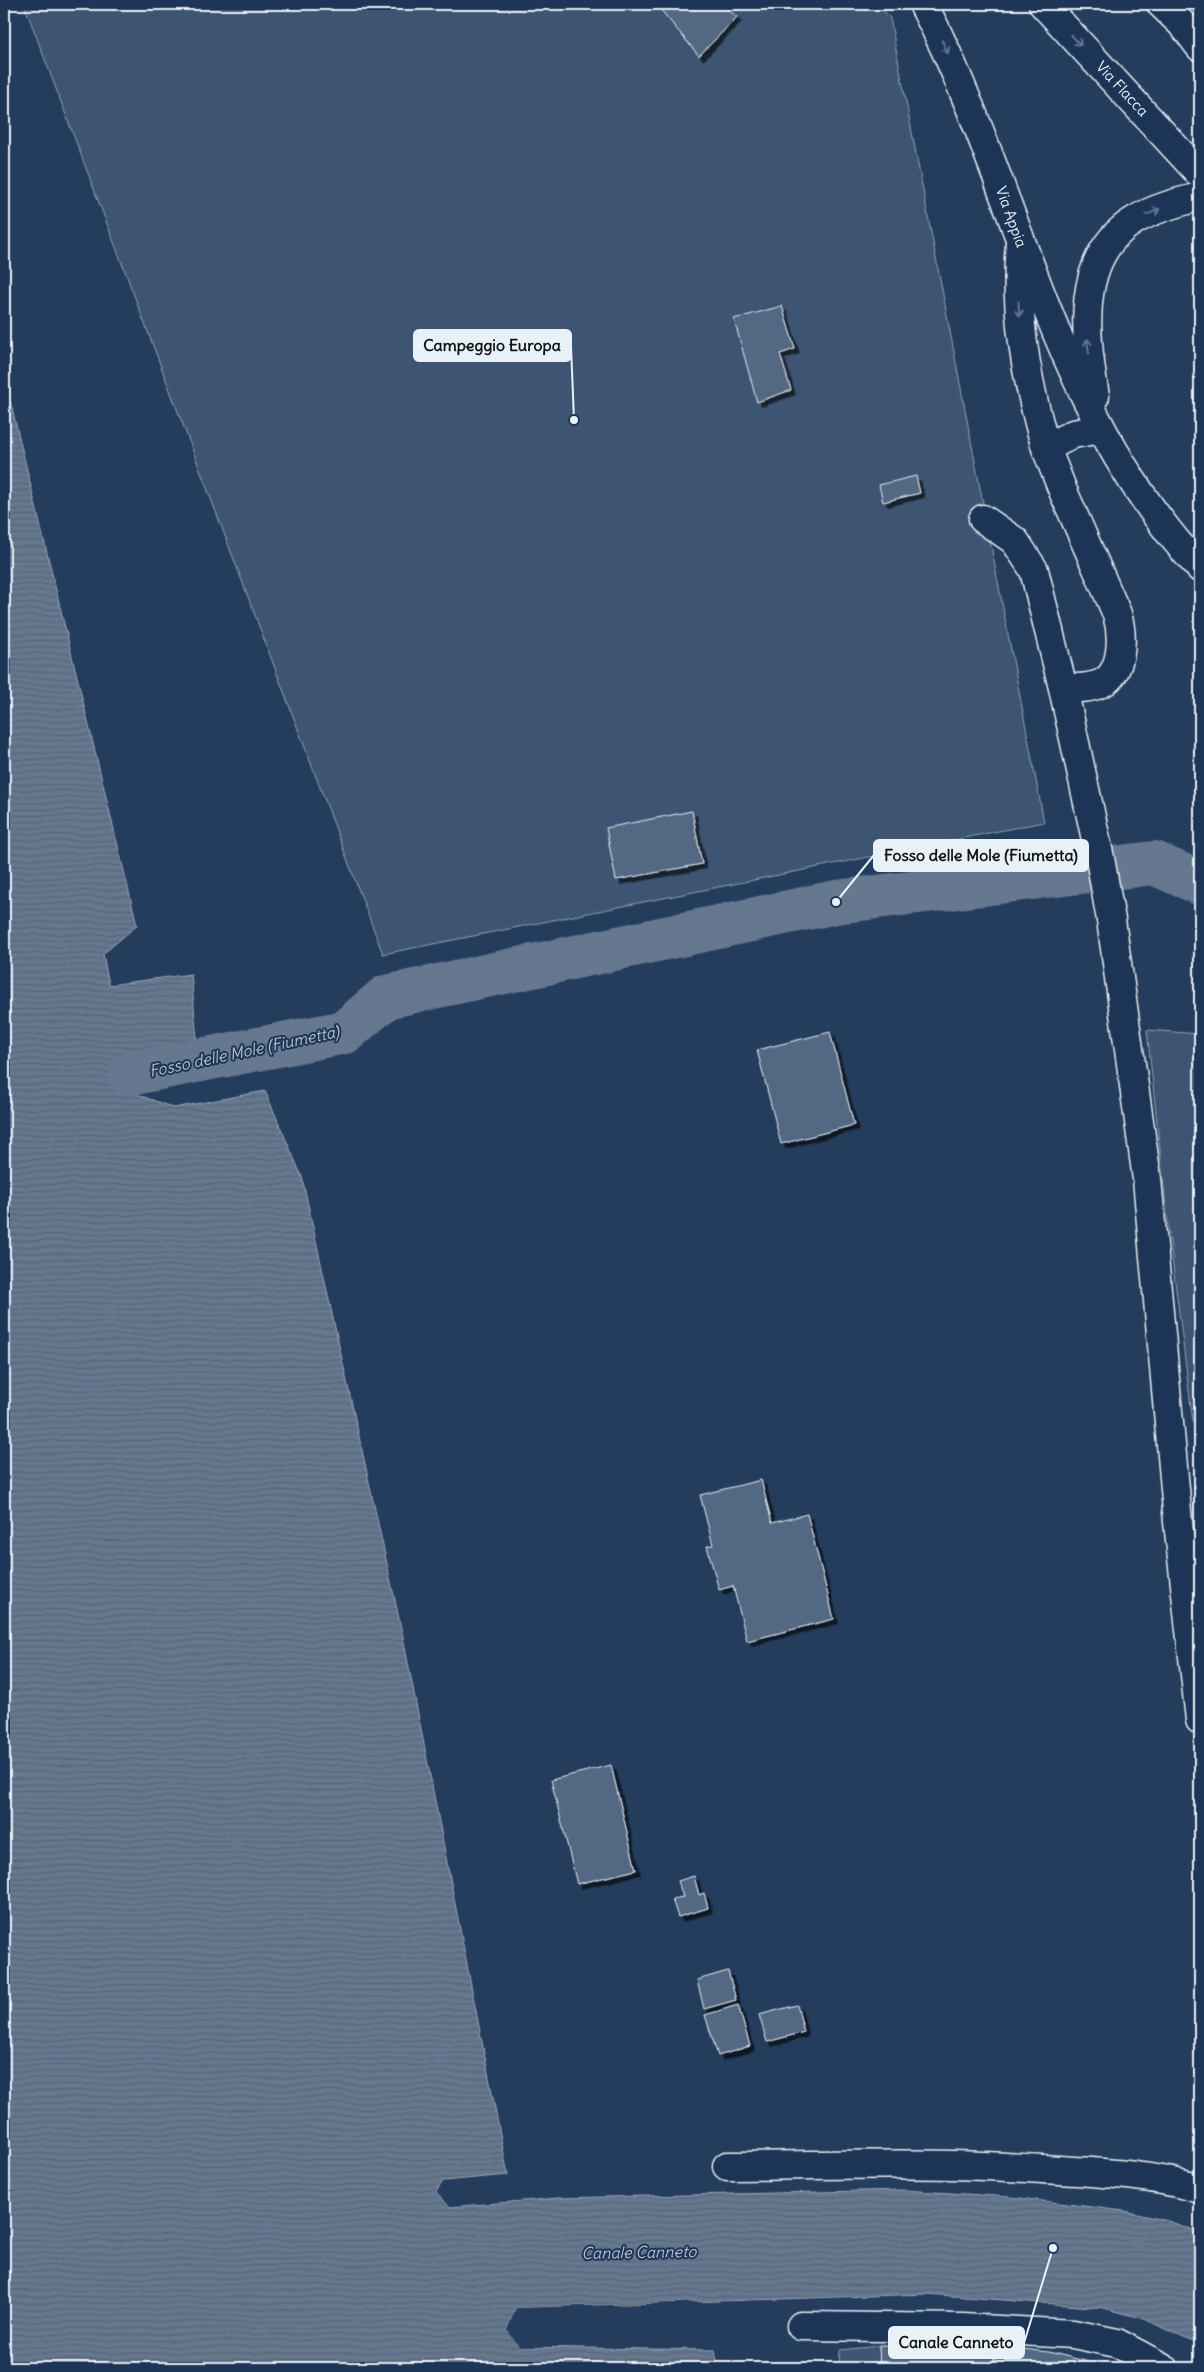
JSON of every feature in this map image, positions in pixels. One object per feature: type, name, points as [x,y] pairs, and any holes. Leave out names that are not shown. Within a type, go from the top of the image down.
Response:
[{"type":"street","name":"Via Appia","points":[[923,4],[969,100],[1020,243],[1046,308],[1100,429],[1140,494],[1181,547],[1200,568]]},
{"type":"street","name":"Via Flacca","points":[[1043,4],[1200,174]]},
{"type":"street","points":[[1160,4],[1195,36]]},
{"type":"street","name":"Via Appia","points":[[1100,429],[1086,337],[1086,315],[1093,275],[1111,239],[1135,220],[1165,206],[1200,197]]},
{"type":"street","points":[[1020,243],[1017,274],[1022,345],[1037,415],[1046,448],[1117,614],[1122,631],[1120,653],[1114,670],[1103,682],[1084,688],[1063,688]]},
{"type":"street","points":[[1046,448],[1073,434],[1100,429]]},
{"type":"street","points":[[983,519],[1015,541],[1034,570],[1063,688],[1100,858],[1147,1179],[1179,1541],[1200,1720]]},
{"type":"street","points":[[727,2166],[900,2164],[999,2166],[1095,2172],[1149,2178],[1200,2189]]},
{"type":"street","points":[[801,2326],[962,2328],[1073,2334],[1117,2342],[1164,2368]]},
{"type":"shaded area","points":[[24,4],[877,4],[890,18],[1044,822],[383,954]]},
{"type":"shaded area","points":[[1147,1030],[1200,1034],[1200,1477],[1169,1234]]},
{"type":"shaded area","points":[[879,2346],[880,2368],[839,2368],[840,2350]]},
{"type":"shaded area","points":[[1085,2361],[1117,2368],[1082,2368]]},
{"type":"water","points":[[4,375],[137,925],[103,954],[109,985],[191,974],[197,1040],[124,1057],[136,1094],[174,1108],[265,1091],[302,1177],[403,1637],[508,2175],[443,2181],[436,2192],[450,2207],[559,2198],[904,2190],[1011,2197],[1124,2211],[1168,2221],[1200,2232],[1200,2344],[1141,2318],[1104,2308],[927,2294],[516,2308],[507,2330],[519,2347],[715,2350],[718,2368],[4,2368]]},
{"type":"pier","points":[[770,2300],[771,2303],[518,2311],[510,2330],[520,2345],[590,2346],[519,2347],[507,2330],[516,2308]]},
{"type":"building","points":[[656,4],[724,4],[737,17],[699,56]]},
{"type":"building","points":[[782,306],[795,349],[780,354],[791,390],[757,402],[734,319]]},
{"type":"building","points":[[916,476],[920,493],[883,502],[879,485]]},
{"type":"building","points":[[692,811],[702,864],[616,880],[606,828]]},
{"type":"building","points":[[830,1032],[854,1125],[781,1144],[757,1050]]},
{"type":"building","points":[[761,1480],[772,1523],[807,1514],[834,1619],[747,1641],[733,1586],[719,1590],[707,1546],[713,1545],[700,1495]]},
{"type":"building","points":[[611,1765],[636,1870],[577,1884],[551,1780]]},
{"type":"building","points":[[694,1876],[699,1895],[704,1893],[708,1908],[678,1917],[672,1899],[683,1897],[678,1881]]},
{"type":"building","points":[[728,1971],[736,2000],[704,2009],[697,1980]]},
{"type":"building","points":[[738,2005],[750,2046],[718,2056],[705,2015]]},
{"type":"building","points":[[797,2005],[804,2032],[767,2042],[759,2015]]},
{"type":"building","points":[[879,2346],[996,2346],[993,2368],[880,2368]]},
{"type":"building","points":[[996,2346],[1049,2352],[1085,2361],[1082,2368],[993,2368]]},
{"type":"waterway","name":"Fosso delle Mole (Fiumetta)","points":[[129,1074],[345,1032],[386,997],[836,902],[1154,863],[1200,883]]},
{"type":"place","name":"Campeggio Europa","points":[[574,420]]},
{"type":"place","name":"Fosso delle Mole (Fiumetta)","points":[[836,902]]},
{"type":"place","name":"Canale Canneto","points":[[1053,2248]]}]
